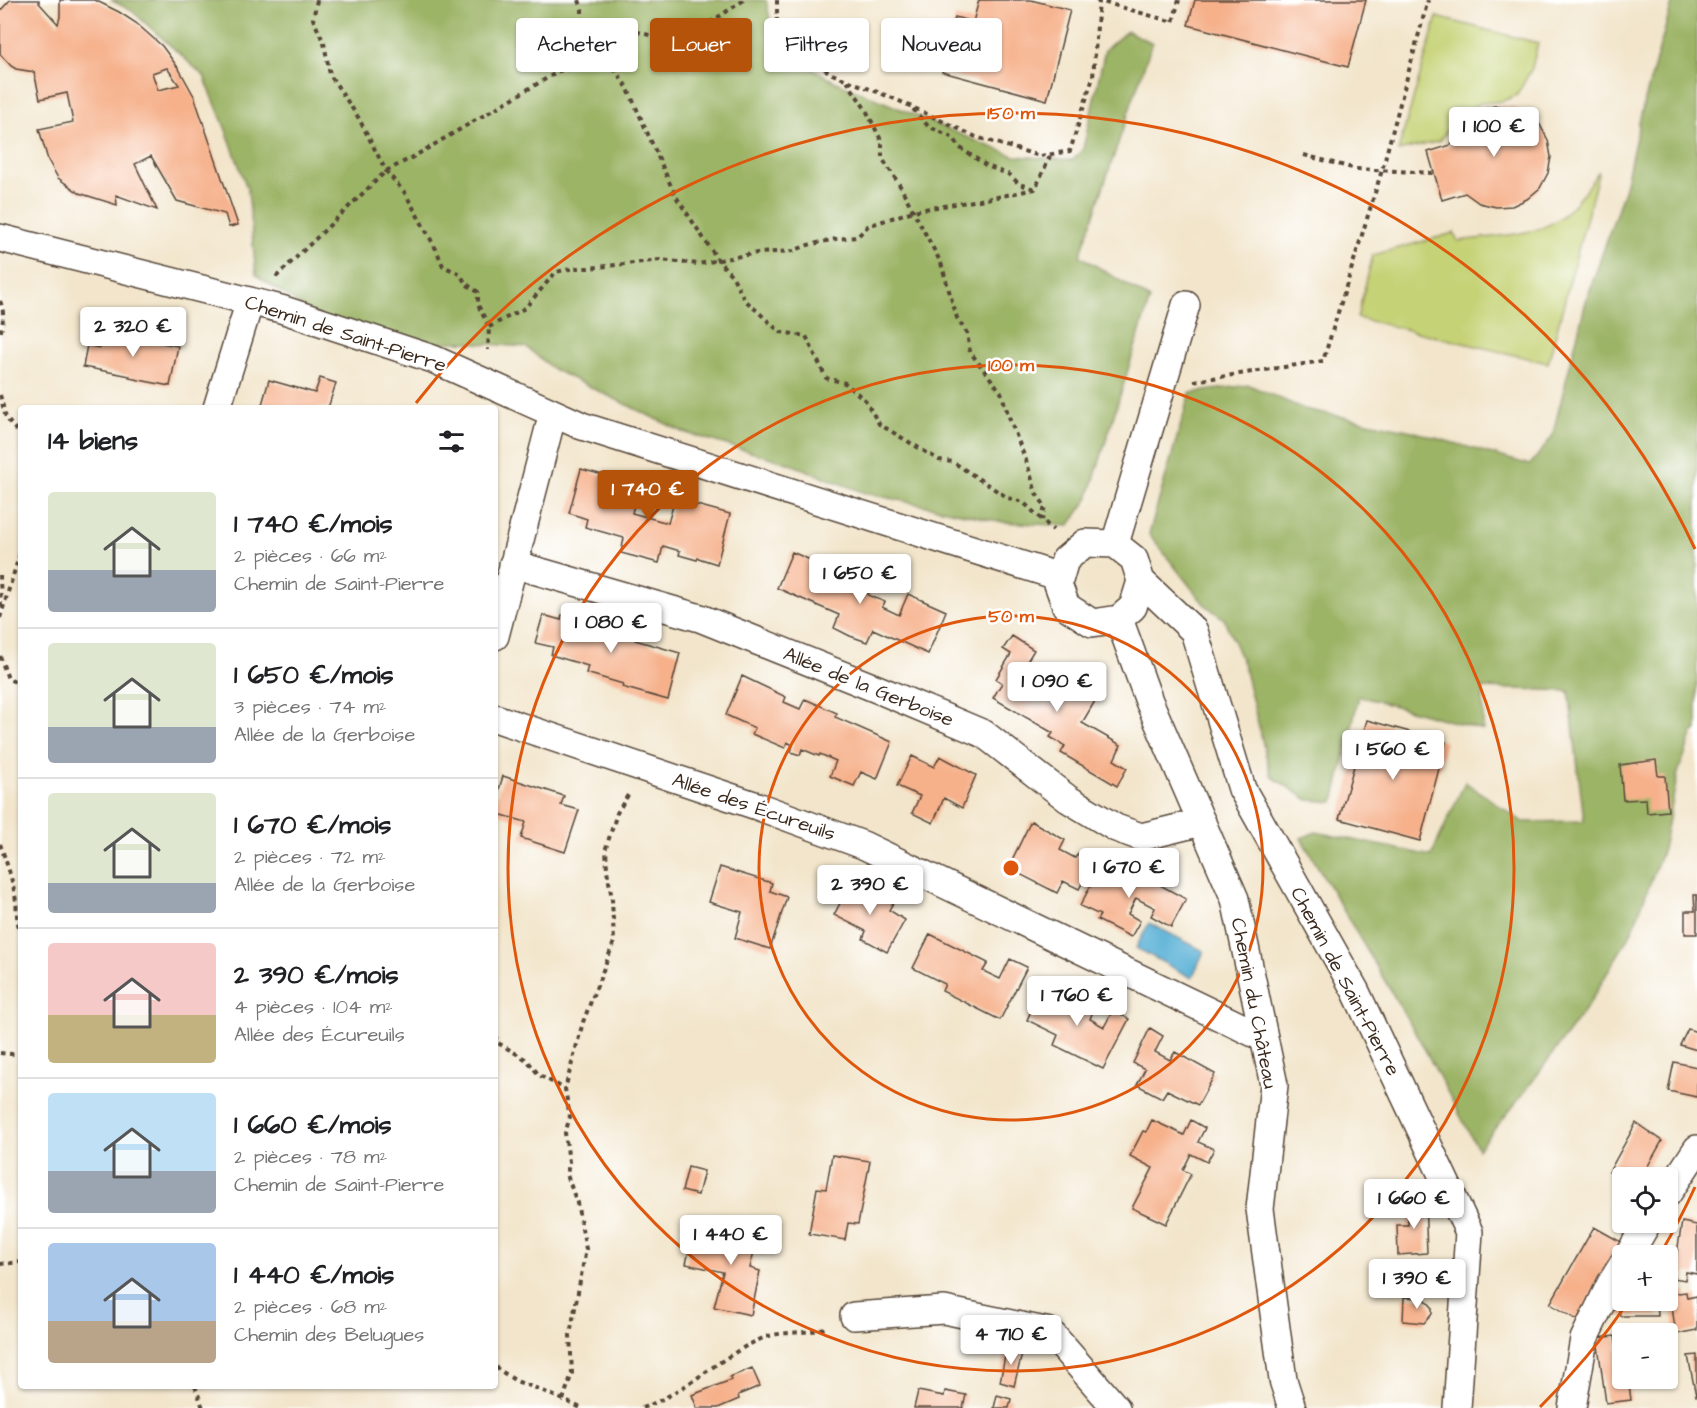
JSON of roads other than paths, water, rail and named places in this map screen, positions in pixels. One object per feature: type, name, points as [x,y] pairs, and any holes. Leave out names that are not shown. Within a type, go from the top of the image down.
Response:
[{"type":"street","name":"Chemin de Saint-Pierre","points":[[0,238],[281,309],[433,359],[582,426],[1060,577]]},
{"type":"street","points":[[218,405],[250,301]]},
{"type":"street","points":[[1115,544],[1186,305]]},
{"type":"street","points":[[498,624],[553,413]]},
{"type":"street","points":[[1086,543],[1115,544],[1134,559],[1141,581],[1133,607],[1119,619],[1092,622],[1066,606],[1058,584],[1065,560],[1086,543]]},
{"type":"street","name":"Allée de la Gerboise","points":[[513,564],[700,618],[984,734],[1068,799],[1116,828],[1141,837],[1202,822]]},
{"type":"street","name":"Chemin de Saint-Pierre","points":[[1141,581],[1194,631],[1242,789],[1355,990],[1469,1232],[1457,1408]]},
{"type":"street","name":"Chemin du Château","points":[[1119,619],[1149,701],[1235,899],[1274,1085],[1260,1209],[1283,1380],[1292,1408]]},
{"type":"street","name":"Allée des Écureuils","points":[[498,719],[757,806],[863,845],[1264,1038]]},
{"type":"street","points":[[1678,1178],[1697,1149]]},
{"type":"street","points":[[1572,1408],[1584,1339],[1612,1282]]},
{"type":"street","points":[[854,1316],[944,1310],[1050,1332],[1116,1408]]},
{"type":"water","points":[[1149,923],[1204,951],[1192,978],[1136,948]]}]
